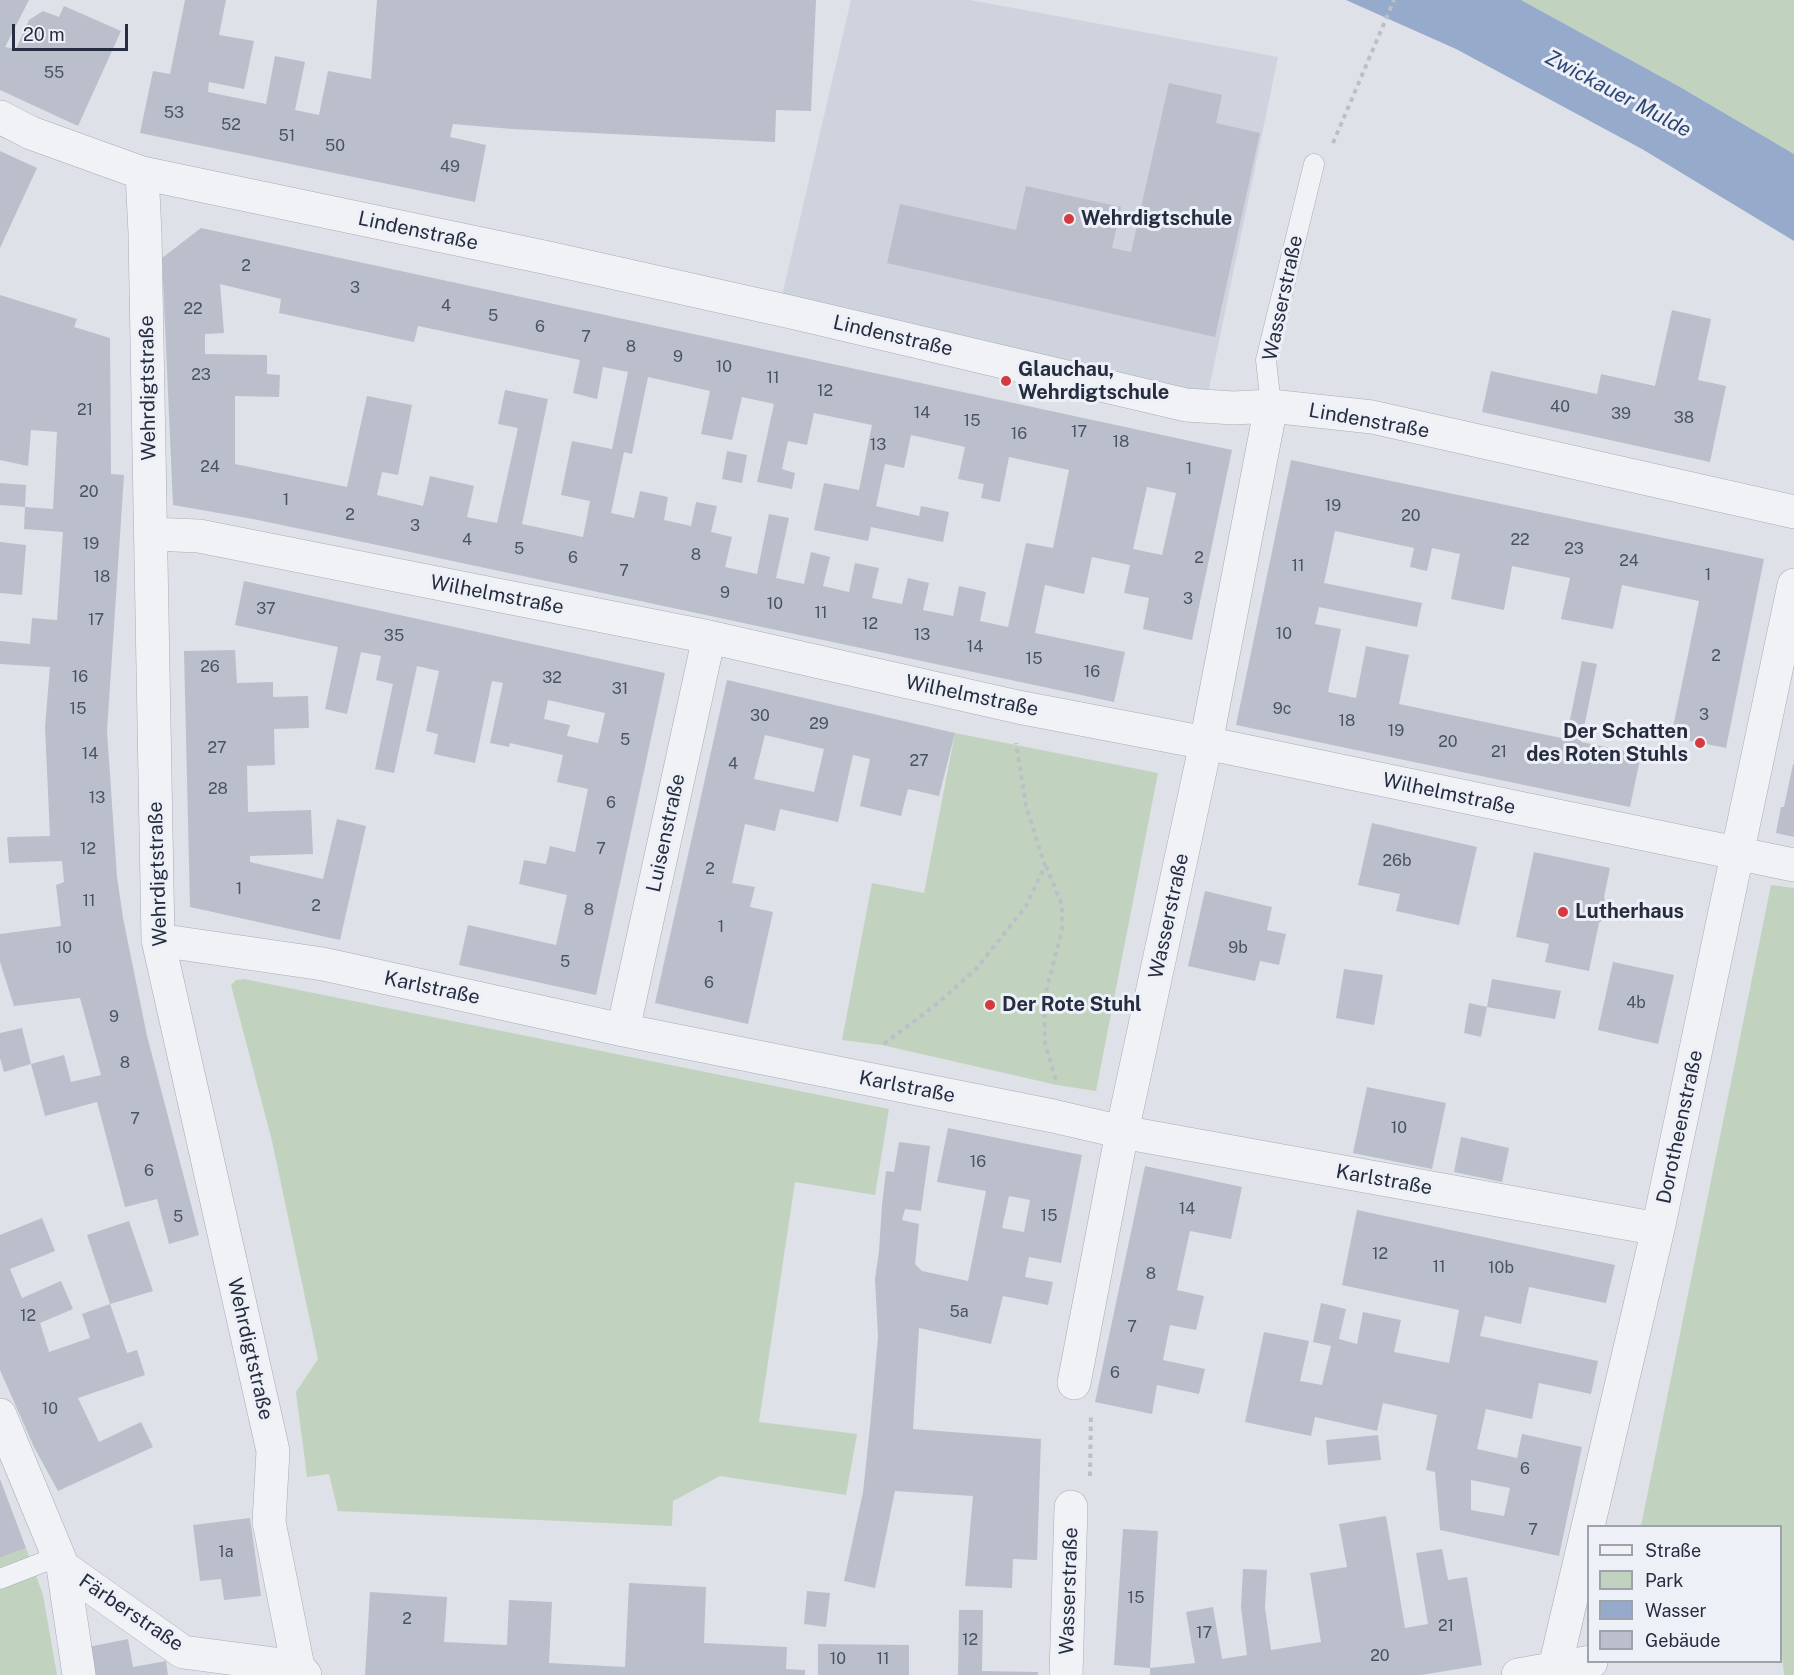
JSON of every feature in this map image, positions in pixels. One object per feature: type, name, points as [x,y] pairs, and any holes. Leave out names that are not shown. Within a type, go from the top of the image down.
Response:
[{"type":"street","name":"Lindenstraße","points":[[0,117],[31,133],[142,173],[773,308],[1186,405],[1234,408],[1271,406],[1372,417],[1794,512]]},
{"type":"street","name":"Wehrdigtstraße","points":[[142,173],[158,940],[273,1451],[269,1522],[301,1671]]},
{"type":"street","name":"Wasserstraße","points":[[1074,1383],[1122,1132],[1206,743],[1271,406]]},
{"type":"street","name":"Wilhelmstraße","points":[[150,534],[199,536],[709,637],[1018,707],[1206,743],[1794,865]]},
{"type":"street","name":"Dorotheenstraße","points":[[1588,1525],[1658,1229],[1794,585]]},
{"type":"street","name":"Luisenstraße","points":[[623,1030],[709,637]]},
{"type":"street","name":"Karlstraße","points":[[158,940],[323,964],[623,1030],[872,1079],[1122,1132],[1658,1229]]},
{"type":"street","points":[[0,1415],[61,1561],[78,1675]]},
{"type":"street","name":"Wasserstraße","points":[[1066,1675],[1071,1507]]},
{"type":"street","name":"Dorotheenstraße","points":[[1555,1667],[1587,1531]]},
{"type":"street","name":"Färberstraße","points":[[61,1561],[183,1652],[301,1671]]},
{"type":"street","points":[[1518,1675],[1587,1663]]},
{"type":"lane","name":"Wasserstraße","points":[[1271,406],[1266,360],[1314,164]]},
{"type":"lane","points":[[0,1580],[61,1561]]},
{"type":"path","points":[[1314,164],[1327,156],[1394,0]]},
{"type":"path","points":[[1018,707],[1016,745],[1026,806],[1062,905],[1062,930],[1044,1000],[1045,1044],[1057,1084],[1053,1116]]},
{"type":"path","points":[[872,1079],[882,1045],[938,1003],[977,968],[1026,906],[1046,866]]},
{"type":"path","name":"Wasserstraße","points":[[1071,1507],[1090,1508],[1091,1385],[1074,1383]]},
{"type":"shaded area","points":[[851,0],[970,0],[1278,57],[1209,389],[1183,391],[781,300]]},
{"type":"green space","points":[[1521,0],[1794,0],[1794,154],[1680,87]]},
{"type":"green space","points":[[955,733],[1158,773],[1096,1091],[1057,1085],[882,1045],[842,1040],[872,883],[924,893]]},
{"type":"green space","points":[[1771,885],[1794,888],[1794,1675],[1784,1675],[1782,1653],[1782,1525],[1641,1525]]},
{"type":"green space","points":[[244,979],[889,1109],[875,1195],[795,1182],[759,1422],[857,1434],[846,1495],[720,1476],[673,1501],[672,1526],[338,1511],[329,1474],[307,1477],[296,1392],[318,1359],[272,1141],[231,985],[236,980]]},
{"type":"green space","points":[[26,1548],[43,1595],[57,1675],[0,1675],[0,1558]]},
{"type":"water","name":"Zwickauer Mulde","points":[[1346,0],[1521,0],[1680,87],[1794,154],[1794,241],[1642,149],[1456,49]]},
{"type":"building","points":[[0,0],[29,0],[5,47],[16,49],[29,20],[43,11],[59,17],[64,6],[121,31],[78,126],[0,90]]},
{"type":"building","points":[[185,0],[226,0],[219,35],[254,41],[244,89],[209,82],[208,92],[266,104],[275,56],[305,62],[295,110],[319,115],[328,71],[371,79],[377,0],[816,0],[811,111],[776,110],[775,142],[453,124],[450,137],[486,145],[475,202],[140,133],[153,71],[170,74]]},
{"type":"building","name":"Wehrdigtschule","points":[[1169,83],[1222,95],[1216,123],[1260,133],[1215,337],[887,263],[900,204],[1016,230],[1026,186],[1121,207],[1112,248],[1131,252]]},
{"type":"building","points":[[0,151],[37,168],[0,248]]},
{"type":"building","points":[[201,228],[1232,450],[1192,640],[1143,629],[1149,598],[1124,593],[1130,565],[1092,557],[1084,594],[1045,585],[1035,633],[1125,652],[1114,702],[382,546],[173,505],[162,258]],"holes":[[[220,284],[281,299],[279,313],[414,342],[418,326],[580,360],[573,393],[597,399],[603,367],[628,372],[612,449],[572,441],[561,495],[590,501],[583,537],[522,524],[548,399],[505,390],[498,424],[518,428],[497,523],[467,517],[474,486],[430,476],[423,506],[377,495],[382,472],[398,475],[412,405],[367,396],[347,487],[235,464],[235,396],[279,397],[280,375],[267,374],[267,355],[205,354],[205,334],[224,333]],[[648,377],[710,391],[701,434],[732,440],[742,397],[774,404],[757,482],[792,489],[795,473],[782,469],[788,441],[807,445],[814,413],[872,425],[859,490],[824,483],[814,530],[868,541],[871,527],[943,542],[949,512],[921,506],[919,516],[876,506],[885,464],[904,468],[911,435],[965,447],[958,479],[984,484],[981,498],[1000,502],[1009,457],[1069,470],[1053,548],[1026,543],[1008,627],[980,621],[986,592],[959,586],[953,616],[923,610],[929,583],[908,578],[902,604],[872,598],[879,568],[855,563],[849,592],[823,586],[830,557],[811,552],[804,584],[776,578],[789,518],[769,514],[757,574],[725,567],[732,537],[711,532],[717,506],[696,502],[691,526],[664,520],[668,497],[640,491],[634,518],[611,513],[624,452],[632,454]],[[1147,487],[1176,493],[1162,555],[1133,549]]]},
{"type":"building","points":[[0,295],[77,319],[74,327],[110,338],[111,474],[124,475],[107,731],[117,877],[147,1036],[199,1235],[169,1244],[157,1199],[125,1207],[97,1102],[45,1116],[31,1064],[64,1055],[71,1082],[101,1075],[80,998],[14,1006],[0,962],[0,934],[61,926],[56,885],[64,882],[62,861],[9,863],[7,837],[50,836],[45,727],[50,667],[0,664],[0,641],[30,644],[32,618],[57,620],[63,532],[24,529],[25,507],[53,509],[57,432],[31,430],[28,466],[0,460]]},
{"type":"building","points":[[1672,310],[1711,319],[1698,380],[1726,386],[1710,462],[1482,412],[1491,371],[1597,394],[1601,374],[1655,386]]},
{"type":"building","points":[[727,451],[747,455],[742,483],[722,479]]},
{"type":"building","points":[[1291,460],[1764,559],[1726,748],[1671,737],[1699,601],[1622,585],[1613,629],[1561,619],[1570,578],[1512,566],[1504,610],[1451,599],[1460,554],[1432,548],[1427,571],[1410,567],[1414,548],[1335,531],[1324,583],[1422,603],[1417,627],[1319,607],[1315,624],[1341,629],[1328,692],[1356,698],[1366,646],[1409,655],[1399,704],[1566,739],[1582,661],[1597,664],[1581,742],[1641,754],[1630,807],[1236,725]]},
{"type":"building","points":[[0,483],[26,485],[25,507],[0,505]]},
{"type":"building","points":[[0,542],[26,545],[22,595],[0,593]]},
{"type":"building","points":[[244,581],[665,673],[596,995],[459,965],[468,925],[556,945],[567,895],[519,884],[524,860],[546,864],[550,846],[575,852],[588,789],[557,782],[563,755],[510,743],[509,747],[490,743],[503,683],[492,681],[475,763],[434,754],[438,734],[426,731],[439,671],[417,666],[394,773],[375,769],[393,684],[376,680],[381,656],[361,652],[347,714],[325,709],[338,647],[235,625]],"holes":[[[548,700],[605,713],[598,743],[567,736],[570,725],[544,719]]]},
{"type":"building","points":[[235,650],[237,683],[273,682],[273,697],[308,696],[309,728],[274,729],[275,765],[247,766],[248,812],[311,810],[313,854],[250,856],[250,862],[323,879],[337,819],[366,826],[340,940],[190,907],[184,651]]},
{"type":"building","points":[[727,680],[955,733],[939,796],[908,789],[901,816],[860,806],[870,759],[853,755],[838,822],[780,809],[775,831],[745,824],[732,883],[755,887],[750,907],[773,912],[748,1024],[655,1003]],"holes":[[[765,735],[824,749],[814,792],[754,779]]]},
{"type":"building","points":[[1794,764],[1794,837],[1776,833]]},
{"type":"building","points":[[1372,823],[1477,847],[1459,925],[1396,911],[1400,894],[1358,885]]},
{"type":"building","name":"Lutherhaus","points":[[1534,852],[1610,868],[1604,897],[1606,905],[1603,919],[1599,923],[1589,971],[1545,962],[1549,944],[1516,937]]},
{"type":"building","points":[[1205,891],[1272,907],[1267,930],[1286,934],[1279,965],[1260,961],[1255,981],[1188,966]]},
{"type":"building","points":[[1613,962],[1674,975],[1658,1044],[1598,1030]]},
{"type":"building","points":[[1344,969],[1383,975],[1374,1025],[1336,1018]]},
{"type":"building","points":[[1492,979],[1561,991],[1555,1019],[1487,1007]]},
{"type":"building","points":[[1469,1003],[1487,1007],[1481,1037],[1464,1033]]},
{"type":"building","points":[[22,1028],[31,1064],[4,1072],[0,1058],[0,1033]]},
{"type":"building","points":[[1367,1087],[1446,1103],[1432,1169],[1353,1153]]},
{"type":"building","points":[[948,1128],[1082,1155],[1061,1263],[1029,1257],[1025,1277],[1053,1282],[1048,1305],[1003,1296],[991,1344],[919,1328],[913,1429],[1041,1439],[1037,1560],[1013,1559],[1012,1588],[965,1586],[973,1496],[895,1491],[875,1588],[844,1581],[863,1492],[870,1426],[878,1337],[875,1279],[886,1171],[894,1172],[899,1142],[930,1146],[921,1211],[905,1209],[902,1220],[919,1224],[915,1264],[922,1271],[968,1281],[986,1191],[937,1182]],"holes":[[[1009,1196],[1030,1200],[1024,1232],[1002,1228]]]},
{"type":"building","points":[[1461,1137],[1509,1148],[1502,1182],[1454,1172]]},
{"type":"building","points":[[1145,1166],[1242,1187],[1231,1239],[1190,1231],[1177,1290],[1204,1296],[1196,1330],[1170,1325],[1163,1360],[1205,1369],[1199,1394],[1157,1385],[1152,1414],[1095,1402]]},
{"type":"building","points":[[1357,1210],[1615,1265],[1606,1303],[1529,1287],[1521,1324],[1485,1316],[1480,1336],[1598,1361],[1591,1394],[1539,1383],[1532,1419],[1486,1409],[1477,1449],[1517,1458],[1522,1434],[1582,1447],[1559,1556],[1440,1530],[1435,1472],[1426,1470],[1437,1415],[1383,1403],[1377,1431],[1315,1417],[1311,1436],[1245,1422],[1264,1332],[1309,1341],[1300,1381],[1322,1385],[1331,1346],[1313,1342],[1321,1303],[1346,1309],[1339,1339],[1357,1344],[1363,1312],[1401,1320],[1394,1352],[1449,1363],[1459,1310],[1342,1285]],"holes":[[[1471,1480],[1510,1488],[1504,1516],[1471,1510]]]},
{"type":"building","points":[[42,1218],[55,1251],[10,1269],[22,1298],[61,1281],[73,1309],[40,1323],[49,1352],[90,1338],[82,1314],[110,1304],[127,1353],[137,1350],[145,1375],[78,1398],[99,1442],[141,1422],[153,1447],[58,1491],[34,1447],[0,1370],[0,1235]]},
{"type":"building","points":[[129,1221],[153,1291],[110,1304],[87,1235]]},
{"type":"building","points":[[1378,1435],[1381,1460],[1328,1465],[1326,1440]]},
{"type":"building","points":[[0,1479],[26,1548],[0,1558]]},
{"type":"building","points":[[1386,1516],[1405,1628],[1428,1624],[1416,1553],[1442,1549],[1448,1580],[1467,1577],[1482,1665],[1421,1675],[1150,1675],[1150,1668],[1195,1663],[1186,1612],[1213,1607],[1222,1659],[1247,1655],[1241,1607],[1243,1569],[1267,1570],[1265,1608],[1271,1650],[1321,1642],[1310,1573],[1347,1567],[1339,1524]]},
{"type":"building","points":[[250,1518],[261,1596],[224,1600],[221,1579],[200,1581],[193,1525]]},
{"type":"building","points":[[1123,1529],[1158,1531],[1150,1668],[1114,1665]]},
{"type":"building","points":[[629,1583],[706,1587],[704,1643],[787,1647],[786,1669],[805,1670],[805,1675],[365,1675],[370,1592],[447,1597],[444,1642],[507,1645],[509,1600],[552,1602],[549,1663],[625,1667]]},
{"type":"building","points":[[807,1591],[830,1593],[826,1627],[804,1624]]},
{"type":"building","points":[[959,1610],[983,1610],[982,1671],[1038,1672],[1038,1675],[958,1675]]},
{"type":"building","points":[[128,1639],[133,1667],[166,1661],[168,1675],[93,1675],[88,1647]]},
{"type":"building","points":[[818,1644],[909,1645],[909,1675],[818,1675]]},
{"type":"place","name":"Wehrdigtschule","points":[[1069,219]]},
{"type":"place","name":"Glauchau, Wehrdigtschule","points":[[1006,381]]},
{"type":"place","name":"Der Schatten des Roten Stuhls","points":[[1700,743]]},
{"type":"place","name":"Lutherhaus","points":[[1563,912]]},
{"type":"place","name":"Der Rote Stuhl","points":[[990,1005]]}]
